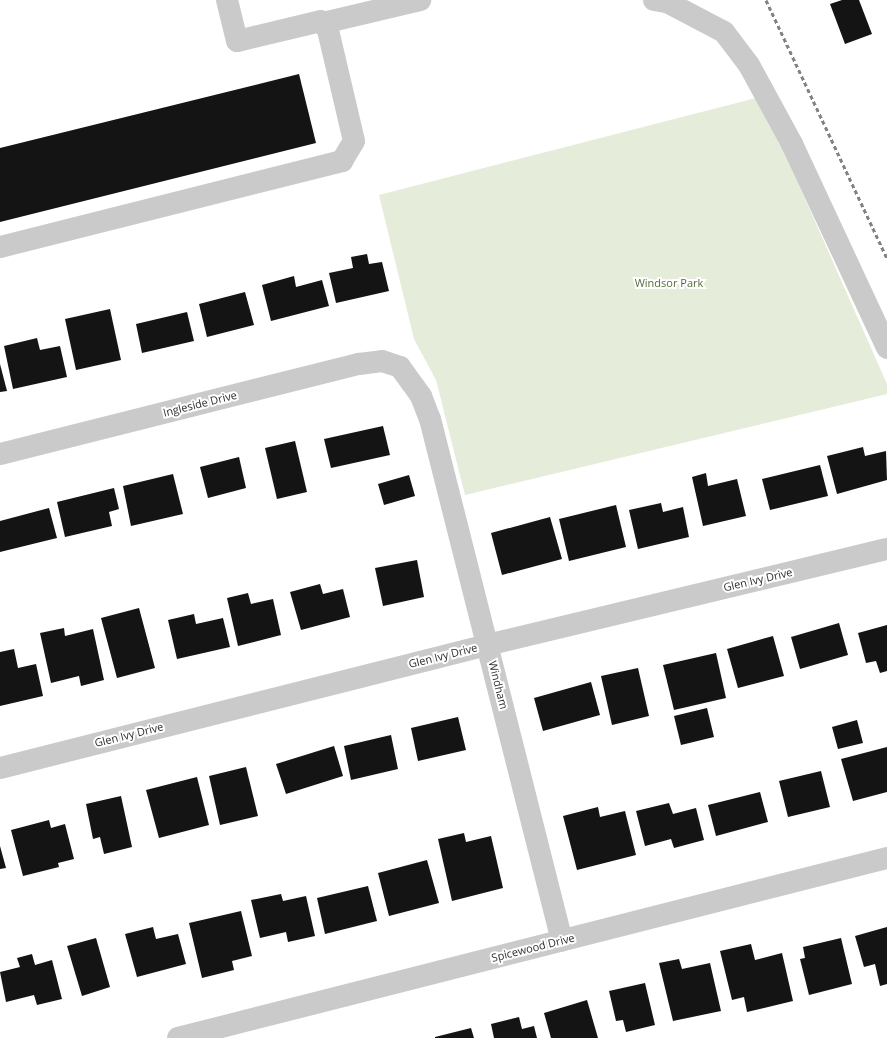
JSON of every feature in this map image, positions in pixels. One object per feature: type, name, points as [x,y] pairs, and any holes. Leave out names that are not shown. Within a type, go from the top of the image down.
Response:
[{"type":"street","points":[[227,0],[237,41],[323,23],[420,0]]},
{"type":"street","points":[[654,0],[667,2],[724,32],[749,65],[792,144],[887,348]]},
{"type":"street","points":[[0,247],[342,162],[354,141],[328,30],[323,23]]},
{"type":"street","name":"Ingleside Drive","points":[[0,454],[359,364],[382,361],[400,367]]},
{"type":"street","name":"Windham","points":[[400,367],[421,396],[430,420],[562,941]]},
{"type":"street","name":"Glen Ivy Drive","points":[[0,768],[487,645],[887,549]]},
{"type":"street","name":"Spicewood Drive","points":[[178,1038],[887,858]]},
{"type":"green space","name":"Windsor Park","points":[[760,97],[887,384],[887,394],[465,495],[436,380],[414,339],[379,195]]},
{"type":"building","points":[[842,0],[859,0],[872,34],[845,44],[830,4]]},
{"type":"building","points":[[299,74],[316,143],[0,222],[0,148]]},
{"type":"building","points":[[367,254],[369,264],[382,262],[389,291],[336,303],[329,273],[353,268],[351,257]]},
{"type":"building","points":[[294,276],[296,287],[322,280],[329,306],[271,321],[262,285]]},
{"type":"building","points":[[245,292],[254,325],[207,337],[199,304]]},
{"type":"building","points":[[110,309],[121,360],[76,370],[65,319]]},
{"type":"building","points":[[187,312],[194,341],[142,353],[136,324]]},
{"type":"building","points":[[37,338],[40,350],[60,346],[67,377],[13,389],[4,346]]},
{"type":"building","points":[[0,364],[7,391],[0,392]]},
{"type":"building","points":[[383,426],[390,455],[331,468],[324,439]]},
{"type":"building","points":[[295,441],[307,492],[277,499],[265,448]]},
{"type":"building","points":[[863,447],[865,456],[886,451],[887,480],[837,494],[827,456]]},
{"type":"building","points":[[239,457],[246,488],[208,498],[200,467]]},
{"type":"building","points":[[820,465],[828,496],[770,510],[762,479]]},
{"type":"building","points":[[706,473],[708,486],[737,479],[746,516],[703,526],[692,477]]},
{"type":"building","points":[[173,474],[183,514],[131,526],[123,486]]},
{"type":"building","points":[[409,475],[415,496],[384,505],[378,484]]},
{"type":"building","points":[[114,488],[119,509],[109,512],[112,526],[65,537],[57,502]]},
{"type":"building","points":[[661,503],[663,512],[683,507],[689,537],[638,549],[629,510]]},
{"type":"building","points":[[616,505],[626,547],[569,561],[559,519]]},
{"type":"building","points":[[49,508],[57,538],[0,552],[0,521]]},
{"type":"building","points":[[550,517],[562,559],[502,575],[491,533]]},
{"type":"building","points":[[417,560],[424,597],[383,606],[375,568]]},
{"type":"building","points":[[320,584],[323,594],[343,589],[350,617],[301,630],[290,592]]},
{"type":"building","points":[[248,593],[251,604],[273,599],[281,635],[238,646],[227,598]]},
{"type":"building","points":[[139,608],[155,668],[117,678],[101,618]]},
{"type":"building","points":[[194,614],[196,624],[223,618],[230,647],[177,659],[168,620]]},
{"type":"building","points":[[839,623],[848,655],[800,669],[791,637]]},
{"type":"building","points":[[887,625],[887,671],[880,673],[876,661],[866,663],[858,633]]},
{"type":"building","points":[[64,628],[65,636],[93,629],[104,680],[81,686],[79,676],[51,683],[40,633]]},
{"type":"building","points":[[773,636],[784,676],[738,688],[727,649]]},
{"type":"building","points":[[14,649],[18,668],[36,664],[43,696],[0,706],[0,652]]},
{"type":"building","points":[[716,653],[726,698],[674,710],[663,665]]},
{"type":"building","points":[[638,668],[649,716],[612,725],[601,676]]},
{"type":"building","points":[[591,682],[600,715],[543,731],[534,698]]},
{"type":"building","points":[[707,708],[714,737],[681,745],[674,716]]},
{"type":"building","points":[[458,717],[466,750],[418,761],[411,728]]},
{"type":"building","points":[[857,720],[863,743],[838,749],[832,727]]},
{"type":"building","points":[[391,735],[398,769],[351,780],[344,746]]},
{"type":"building","points":[[334,746],[343,776],[286,794],[276,764]]},
{"type":"building","points":[[887,747],[887,792],[853,801],[841,759]]},
{"type":"building","points":[[246,767],[258,816],[220,825],[209,776]]},
{"type":"building","points":[[821,771],[830,807],[788,817],[779,781]]},
{"type":"building","points":[[197,777],[209,825],[159,838],[146,790]]},
{"type":"building","points":[[760,792],[768,822],[716,836],[708,805]]},
{"type":"building","points":[[121,796],[132,847],[104,854],[100,837],[93,839],[86,804]]},
{"type":"building","points":[[669,803],[673,814],[696,808],[704,840],[674,848],[671,839],[645,846],[636,811]]},
{"type":"building","points":[[598,807],[600,817],[625,811],[636,855],[577,870],[563,816]]},
{"type":"building","points":[[49,820],[51,828],[65,824],[74,859],[58,863],[59,867],[23,876],[11,830]]},
{"type":"building","points":[[464,833],[466,842],[491,836],[503,888],[452,901],[438,839]]},
{"type":"building","points":[[0,846],[6,868],[0,869]]},
{"type":"building","points":[[427,860],[439,903],[389,916],[378,873]]},
{"type":"building","points":[[368,886],[377,921],[325,934],[317,898]]},
{"type":"building","points":[[281,894],[283,901],[306,896],[315,936],[288,942],[286,932],[260,938],[251,900]]},
{"type":"building","points":[[241,911],[252,956],[232,961],[234,970],[202,978],[189,923]]},
{"type":"building","points":[[153,927],[156,939],[178,934],[186,964],[137,977],[125,934]]},
{"type":"building","points":[[887,927],[887,984],[880,986],[875,964],[864,967],[855,936]]},
{"type":"building","points":[[96,938],[110,987],[82,996],[67,946]]},
{"type":"building","points":[[841,938],[852,984],[809,995],[800,959],[805,958],[803,947]]},
{"type":"building","points":[[751,944],[755,960],[782,953],[793,1001],[747,1012],[744,997],[732,1000],[720,951]]},
{"type":"building","points":[[32,954],[35,965],[52,960],[62,999],[37,1005],[34,995],[6,1002],[0,972],[20,967],[17,958]]},
{"type":"building","points":[[679,959],[682,969],[710,963],[721,1011],[673,1021],[659,963]]},
{"type":"building","points":[[645,983],[655,1025],[626,1032],[623,1020],[616,1021],[609,991]]},
{"type":"building","points":[[587,1000],[598,1038],[551,1038],[544,1013]]},
{"type":"building","points":[[519,1017],[522,1029],[534,1026],[537,1038],[494,1038],[491,1024]]},
{"type":"building","points":[[471,1028],[474,1038],[435,1038],[435,1037]]},
{"type":"railway","points":[[766,0],[887,258]]}]
